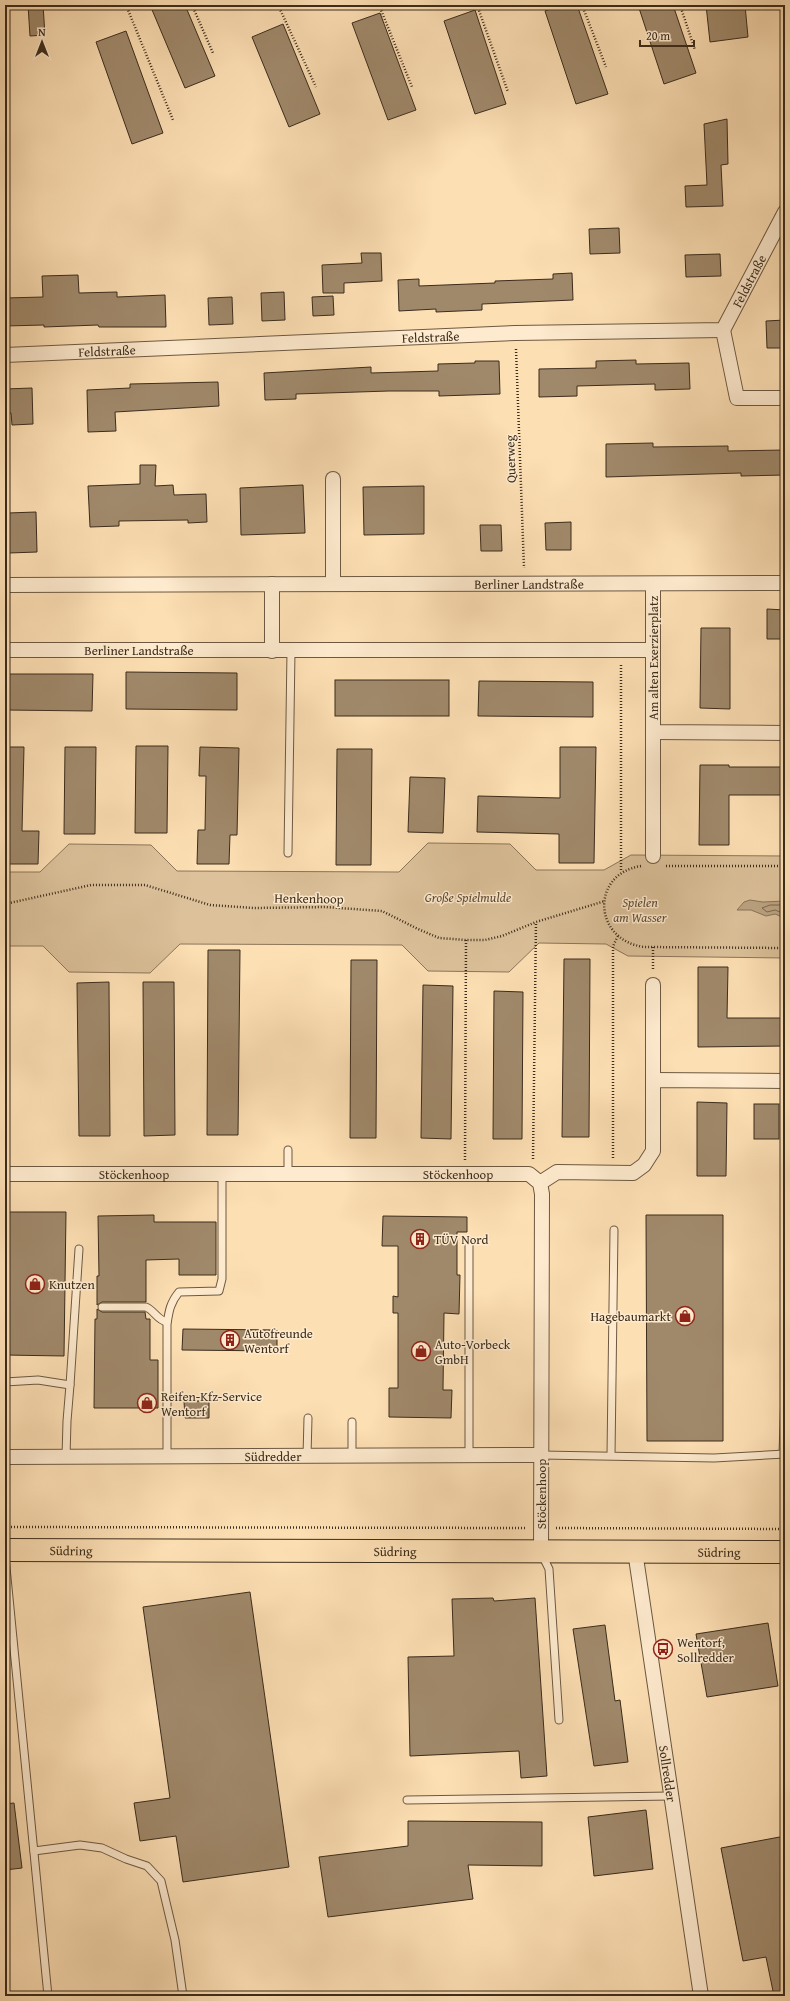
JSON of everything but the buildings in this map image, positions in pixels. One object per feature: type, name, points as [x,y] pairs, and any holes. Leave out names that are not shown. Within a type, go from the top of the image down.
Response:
[{"type":"main road","name":"Südring","points":[[5,1550],[785,1552]]},
{"type":"street","name":"Feldstraße","points":[[5,355],[515,332],[723,330],[785,212]]},
{"type":"street","points":[[723,330],[738,398],[785,398]]},
{"type":"street","points":[[333,479],[333,584]]},
{"type":"street","name":"Berliner Landstraße","points":[[5,585],[785,583]]},
{"type":"street","points":[[272,584],[272,652]]},
{"type":"street","name":"Am alten Exerzierplatz","points":[[653,584],[653,862]]},
{"type":"street","name":"Berliner Landstraße","points":[[5,650],[290,652],[653,650]]},
{"type":"street","name":"Am alten Exerzierplatz","points":[[653,732],[785,733]]},
{"type":"street","points":[[529,1174],[540,1183],[556,1172],[633,1173],[644,1165],[653,1150],[653,985]]},
{"type":"street","points":[[653,1080],[785,1081]]},
{"type":"street","name":"Stöckenhoop","points":[[5,1174],[529,1174]]},
{"type":"street","name":"Stöckenhoop","points":[[540,1183],[542,1194],[540,1455],[541,1551]]},
{"type":"street","name":"Südredder","points":[[5,1457],[540,1455]]},
{"type":"street","name":"Sollredder","points":[[635,1552],[701,1996]]},
{"type":"lane","points":[[288,853],[290,652]]},
{"type":"lane","points":[[288,1150],[288,1174]]},
{"type":"lane","points":[[167,1456],[167,1322],[171,1301],[179,1292],[219,1291],[222,1279],[222,1173]]},
{"type":"lane","points":[[611,1456],[614,1230]]},
{"type":"lane","points":[[469,1242],[469,1455]]},
{"type":"lane","points":[[66,1457],[79,1249]]},
{"type":"lane","points":[[102,1307],[146,1307],[151,1310],[158,1319],[167,1322]]},
{"type":"lane","points":[[785,1320],[785,1345]]},
{"type":"lane","points":[[5,1382],[38,1380],[70,1384]]},
{"type":"lane","points":[[540,1455],[714,1458],[784,1454],[785,1391]]},
{"type":"lane","points":[[307,1456],[308,1418]]},
{"type":"lane","points":[[352,1422],[352,1456]]},
{"type":"lane","points":[[541,1551],[549,1569],[559,1720]]},
{"type":"lane","points":[[5,1557],[48,1996]]},
{"type":"lane","points":[[407,1800],[671,1796]]},
{"type":"lane","points":[[34,1851],[80,1845],[102,1848],[126,1859],[147,1866],[161,1881],[175,1940],[183,1996]]},
{"type":"path","points":[[126,5],[173,120]]},
{"type":"path","points":[[192,5],[213,54]]},
{"type":"path","points":[[278,5],[316,87]]},
{"type":"path","points":[[379,5],[412,87]]},
{"type":"path","points":[[478,5],[508,92]]},
{"type":"path","points":[[582,5],[606,67]]},
{"type":"path","points":[[680,5],[695,50]]},
{"type":"path","name":"Querweg","points":[[515,332],[524,584]]},
{"type":"path","points":[[621,650],[621,873]]},
{"type":"path","points":[[785,866],[653,862],[631,868],[621,873],[611,883],[604,901],[607,920],[618,936],[635,945],[653,947],[785,948]]},
{"type":"path","name":"Henkenhoop","points":[[5,904],[91,885],[145,885],[210,905],[254,908],[325,907],[382,911],[439,938],[485,940],[502,936],[536,922],[604,901]]},
{"type":"path","points":[[529,1174],[534,1156],[536,922]]},
{"type":"path","points":[[612,1172],[612,946],[618,936]]},
{"type":"path","points":[[465,1174],[466,940]]},
{"type":"path","points":[[653,947],[653,985]]},
{"type":"path","points":[[5,1527],[785,1529]]},
{"type":"green space","points":[[428,843],[510,844],[536,870],[604,870],[631,855],[785,856],[785,958],[628,956],[606,944],[539,943],[509,972],[428,971],[402,945],[180,944],[150,973],[69,972],[43,946],[5,946],[5,872],[40,872],[69,844],[151,845],[177,871],[399,872]]},
{"type":"water","points":[[750,900],[763,902],[785,901],[785,918],[775,914],[766,916],[751,910],[737,910],[744,902]]},
{"type":"place","name":"TÜV Nord","points":[[420,1239]]},
{"type":"place","name":"Knutzen","points":[[35,1284]]},
{"type":"place","name":"Hagebaumarkt","points":[[685,1316]]},
{"type":"place","name":"Autofreunde Wentorf","points":[[230,1340]]},
{"type":"place","name":"Auto-Vorbeck GmbH","points":[[421,1351]]},
{"type":"place","name":"Reifen-Kfz-Service Wentorf","points":[[147,1403]]},
{"type":"place","name":"Wentorf, Sollredder","points":[[663,1649]]},
{"type":"park label","name":"Große Spielmulde","points":[[468,897]]},
{"type":"park label","name":"Spielen am Wasser","points":[[640,910]]}]
